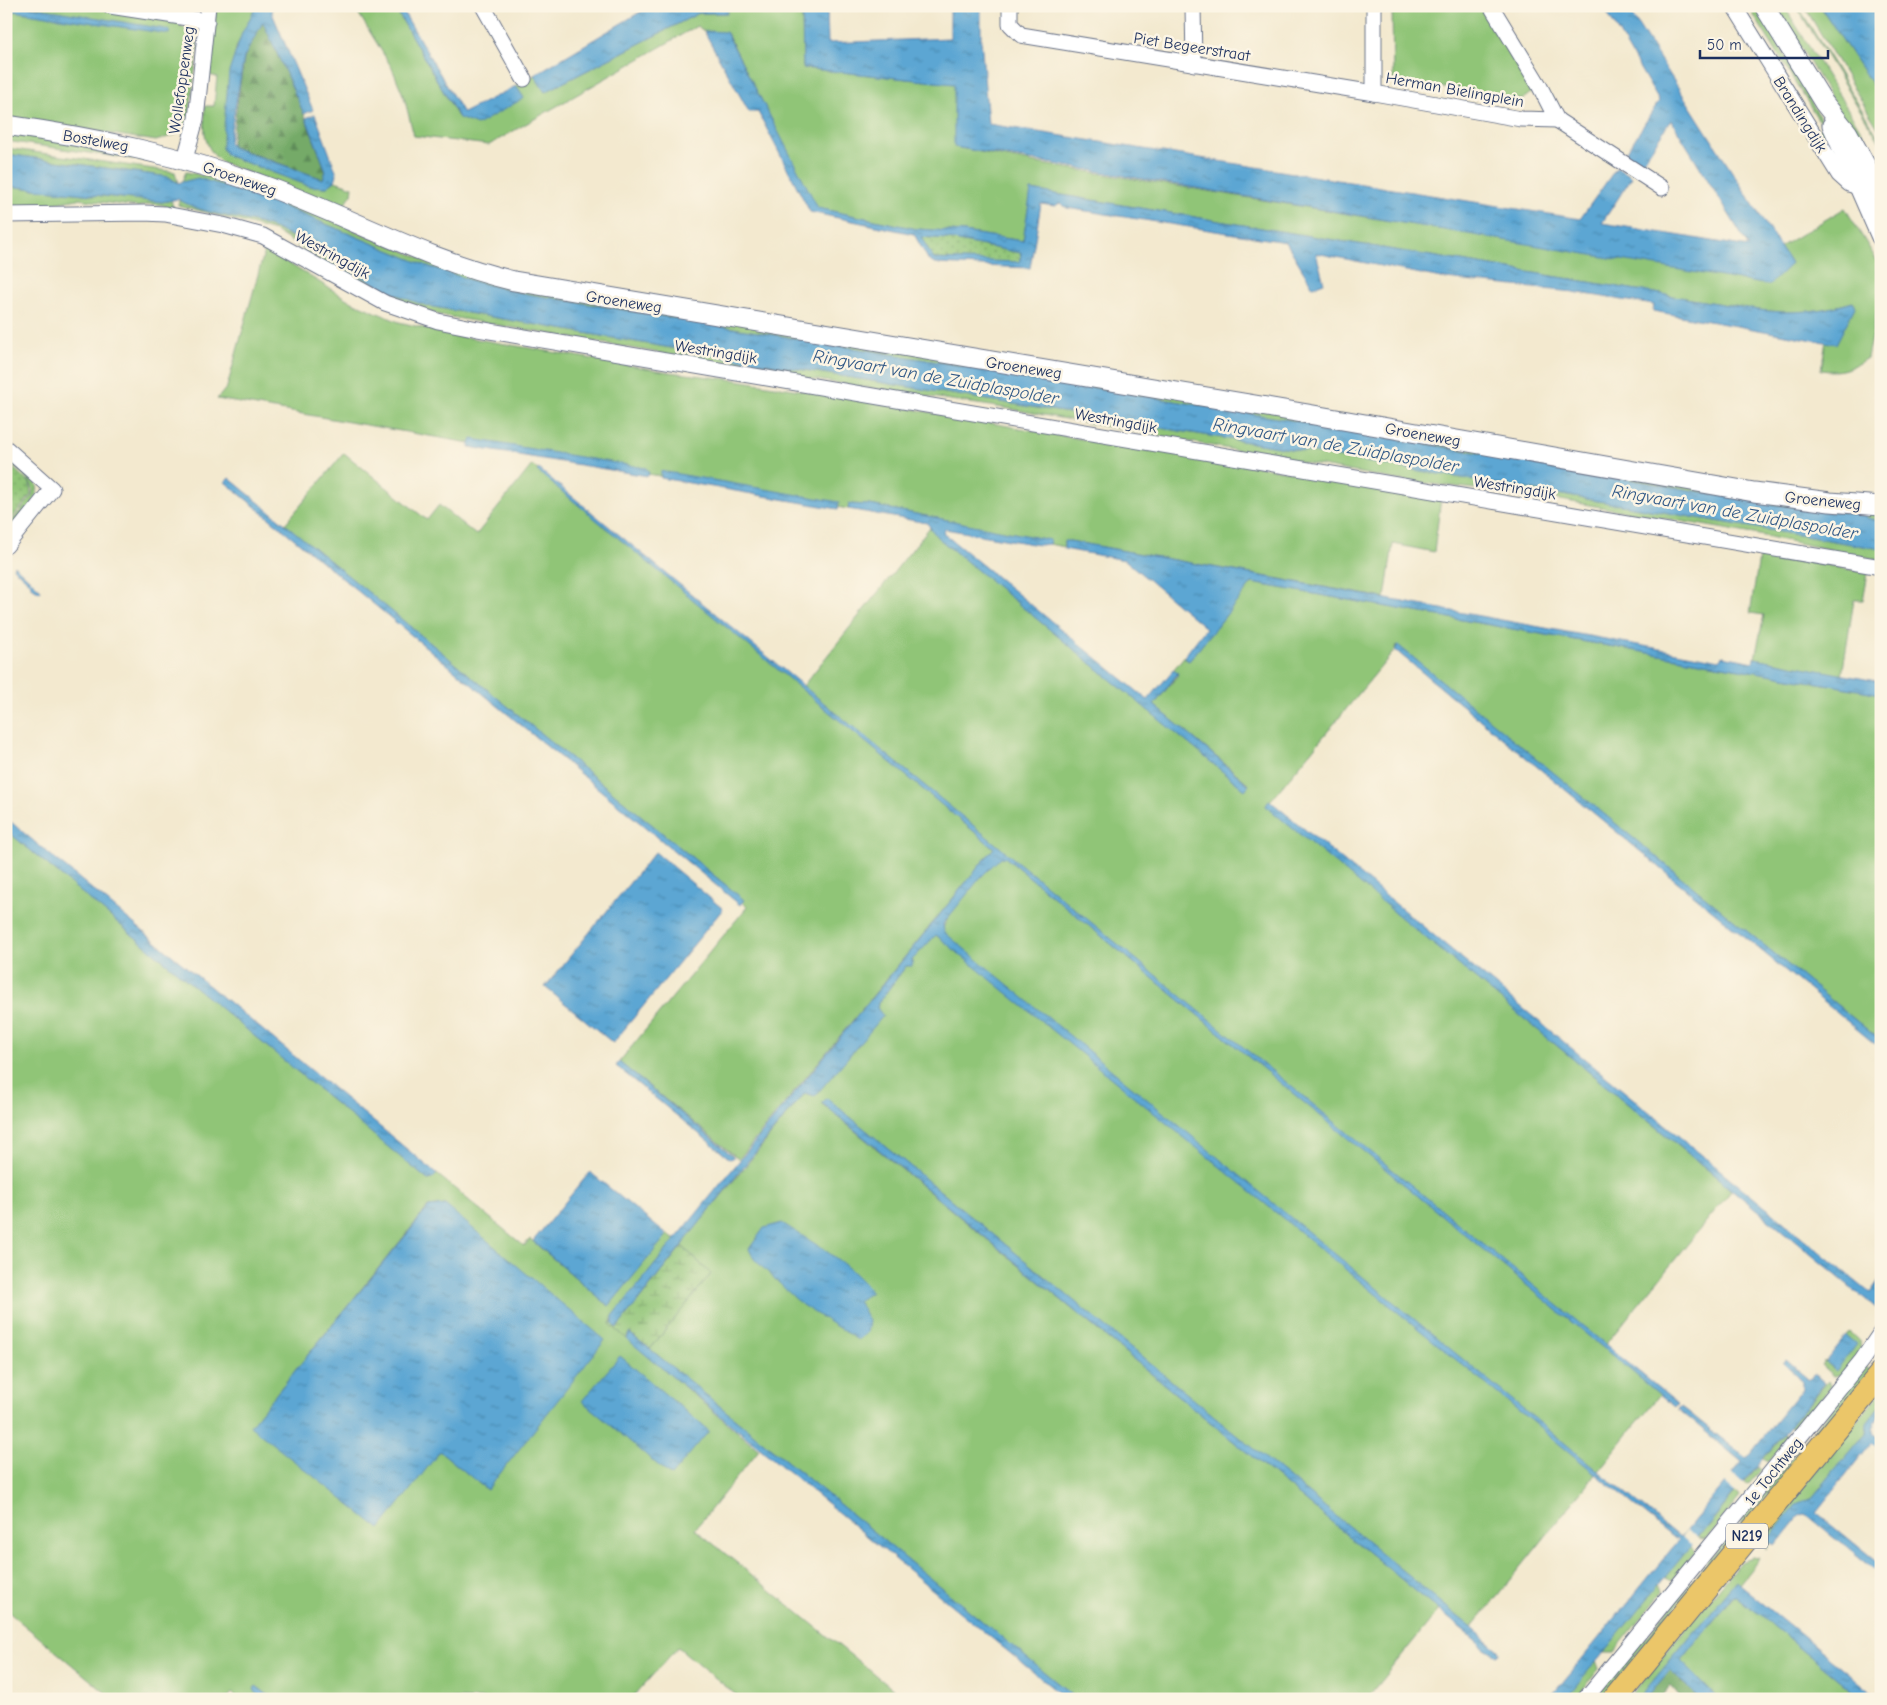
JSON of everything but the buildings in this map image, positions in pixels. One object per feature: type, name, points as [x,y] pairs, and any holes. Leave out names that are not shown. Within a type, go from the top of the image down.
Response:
[{"type":"main road","name":"1e Tochtweg","points":[[1615,1699],[1881,1374]]},
{"type":"street","points":[[110,6],[208,14]]},
{"type":"street","points":[[482,6],[524,79]]},
{"type":"street","name":"Piet Begeerstraat","points":[[1010,6],[1010,24],[1021,35],[1374,93]]},
{"type":"street","points":[[1193,6],[1194,64]]},
{"type":"street","name":"Herman Bielingplein","points":[[1374,6],[1374,93],[1521,119],[1557,120]]},
{"type":"street","name":"Herman Bielingplein","points":[[1492,6],[1539,85],[1557,120],[1662,188]]},
{"type":"street","name":"Brandingdijk","points":[[1734,6],[1839,175],[1849,184],[1859,187]]},
{"type":"street","name":"Brandingdijk","points":[[1764,6],[1824,103],[1848,133],[1881,193]]},
{"type":"street","name":"Wollefoppenweg","points":[[185,159],[196,118],[208,14]]},
{"type":"street","name":"Brandingdijk","points":[[1824,103],[1881,237]]},
{"type":"street","name":"Bostelweg","points":[[6,124],[78,136],[185,159]]},
{"type":"street","name":"Groeneweg","points":[[185,159],[272,188],[446,261],[514,282],[1318,416],[1762,493],[1881,506]]},
{"type":"street","name":"Westringdijk","points":[[6,215],[144,213],[188,218],[263,236],[385,303],[430,318],[478,329],[1667,529],[1881,567]]},
{"type":"street","points":[[6,448],[52,489],[6,546]]},
{"type":"street","name":"1e Tochtweg","points":[[1585,1699],[1810,1425],[1862,1360],[1881,1332]]},
{"type":"green space","points":[[26,6],[85,6],[176,21],[193,35],[198,46],[190,111],[185,124],[177,134],[156,141],[6,117],[6,10],[169,31]]},
{"type":"green space","points":[[216,6],[256,6],[236,48],[222,148],[226,155],[309,186],[327,187],[335,181],[353,187],[352,194],[341,209],[221,162],[210,150],[205,137],[205,106],[214,106],[217,77],[209,75]]},
{"type":"green space","points":[[354,6],[394,6],[458,117],[524,98],[516,86],[534,75],[545,92],[699,13],[727,13],[727,6],[802,6],[803,68],[955,84],[955,147],[1036,163],[1629,260],[1791,264],[1780,247],[1845,208],[1879,264],[1877,272],[1879,280],[1878,301],[1867,358],[1845,369],[1834,371],[1821,370],[1826,341],[1836,343],[1853,302],[1806,311],[1758,310],[1032,190],[1023,241],[964,232],[917,229],[817,208],[727,33],[704,31],[697,26],[489,145],[414,136],[404,97],[392,68]]},
{"type":"green space","points":[[1392,6],[1481,6],[1533,91],[1522,100],[1393,80]]},
{"type":"green space","points":[[1748,6],[1755,6],[1779,46],[1836,149],[1846,171],[1817,131],[1823,127]]},
{"type":"green space","points":[[1776,6],[1784,6],[1881,163],[1881,169],[1875,172]]},
{"type":"green space","points":[[1796,6],[1798,6],[1881,141],[1881,144]]},
{"type":"green space","points":[[1804,6],[1820,6],[1881,98],[1881,133]]},
{"type":"green space","points":[[263,21],[304,114],[326,171],[323,179],[231,146],[244,57]]},
{"type":"green space","points":[[6,132],[63,141],[167,164],[6,141]]},
{"type":"green space","points":[[6,148],[175,172],[178,183],[169,177],[6,154]]},
{"type":"green space","points":[[186,172],[219,178],[267,194],[433,263],[1881,512],[1881,521],[1867,518],[1866,515],[1769,504],[1313,424],[521,293],[476,282],[422,264],[275,203],[237,190],[181,183]]},
{"type":"green space","points":[[6,186],[162,202],[171,200],[174,210],[162,205],[149,204],[138,207],[78,199],[23,209],[6,209]]},
{"type":"green space","points":[[179,200],[192,206],[275,228],[386,291],[428,306],[1881,549],[1881,560],[1759,535],[1544,497],[1398,480],[1011,409],[810,379],[439,315],[383,295],[329,266],[275,231],[178,205]]},
{"type":"green space","points":[[920,237],[948,239],[1021,253],[1020,263],[934,259]]},
{"type":"green space","points":[[265,249],[352,302],[399,322],[453,335],[669,372],[736,380],[856,399],[1126,447],[1232,462],[1441,498],[1434,552],[1393,544],[1385,598],[1070,541],[1064,542],[1064,547],[1049,544],[1049,540],[870,505],[850,504],[848,509],[217,399],[227,387]]},
{"type":"green space","points":[[344,453],[427,520],[439,505],[476,535],[532,465],[994,848],[739,1159],[619,1062],[747,907],[742,902],[744,900],[285,524]]},
{"type":"green space","points":[[6,457],[37,484],[37,491],[32,505],[6,537],[6,529],[32,496],[32,490],[28,480],[6,460]]},
{"type":"green space","points":[[6,462],[30,483],[31,495],[6,526]]},
{"type":"green space","points":[[930,527],[937,537],[1244,789],[1249,784],[1154,705],[1178,675],[1173,670],[1186,654],[1185,659],[1189,661],[1252,583],[1881,694],[1881,1029],[1875,1036],[1397,645],[1395,650],[1266,806],[1732,1190],[1605,1345],[803,686]]},
{"type":"green space","points":[[1760,552],[1868,573],[1863,600],[1854,600],[1842,675],[1755,658],[1764,615],[1750,613]]},
{"type":"green space","points":[[6,830],[428,1180],[437,1174],[524,1246],[530,1239],[609,1306],[667,1234],[675,1240],[613,1316],[610,1324],[759,1450],[695,1529],[905,1699],[741,1699],[678,1647],[631,1699],[273,1699],[259,1688],[254,1689],[263,1699],[239,1699],[232,1693],[227,1699],[113,1699],[6,1610]],"holes":[[[445,1205],[487,1490],[440,1451],[250,1426],[428,1207]]]},
{"type":"green space","points":[[1001,857],[1005,857],[1660,1394],[1472,1628],[827,1098],[822,1104],[1439,1610],[1366,1699],[1077,1699],[650,1349],[711,1274],[682,1246],[683,1243],[805,1093],[815,1095],[882,1016],[877,1008],[878,1003],[907,965],[912,963],[912,960],[935,934],[939,938],[957,905]]},
{"type":"green space","points":[[682,1246],[711,1274],[650,1349],[629,1333],[627,1339],[610,1324],[613,1320],[613,1324],[621,1323]]},
{"type":"green space","points":[[1850,1332],[1859,1340],[1860,1352],[1843,1374],[1833,1376],[1821,1365],[1824,1361],[1835,1371],[1855,1344],[1846,1336]]},
{"type":"green space","points":[[1866,1367],[1871,1371],[1743,1526],[1740,1522]]},
{"type":"green space","points":[[1828,1381],[1831,1387],[1795,1430],[1789,1427]]},
{"type":"green space","points":[[1881,1392],[1879,1405],[1869,1421],[1866,1433],[1811,1499],[1796,1506],[1766,1550],[1764,1534]]},
{"type":"green space","points":[[1784,1434],[1788,1438],[1769,1462],[1763,1459]]},
{"type":"green space","points":[[1758,1466],[1761,1470],[1748,1485],[1744,1483]]},
{"type":"green space","points":[[1736,1492],[1740,1497],[1706,1539],[1698,1538]]},
{"type":"green space","points":[[1728,1536],[1733,1538],[1601,1699],[1595,1699]]},
{"type":"green space","points":[[1691,1546],[1695,1552],[1673,1580],[1665,1576]]},
{"type":"green space","points":[[1753,1558],[1759,1559],[1739,1584],[1736,1581],[1638,1699],[1628,1699],[1740,1562]]},
{"type":"green space","points":[[1660,1583],[1663,1591],[1614,1652],[1603,1652]]},
{"type":"green space","points":[[1734,1596],[1737,1596],[1862,1699],[1718,1699],[1681,1661]]},
{"type":"green space","points":[[1596,1660],[1599,1669],[1576,1698],[1568,1695]]},
{"type":"green space","points":[[1670,1671],[1701,1699],[1682,1699],[1671,1686],[1660,1699],[1646,1699]]},
{"type":"water","points":[[6,6],[26,6],[170,31],[169,34],[6,10]]},
{"type":"water","points":[[276,6],[272,8],[272,13],[313,110],[304,114],[263,22],[244,57],[229,142],[234,148],[323,179],[326,171],[306,118],[315,114],[337,174],[335,181],[327,187],[309,186],[226,155],[222,148],[229,72],[242,33],[256,7]]},
{"type":"water","points":[[394,6],[400,6],[463,113],[516,86],[524,98],[477,125],[459,118]]},
{"type":"water","points":[[727,6],[728,13],[699,13],[545,92],[534,75],[647,8]]},
{"type":"water","points":[[802,6],[827,6],[828,43],[950,38],[950,6],[981,6],[981,38],[988,124],[1580,219],[1617,167],[1632,177],[1602,223],[1749,247],[1671,120],[1640,166],[1624,156],[1659,101],[1603,6],[1626,6],[1791,264],[1769,285],[954,147],[954,84],[803,68]]},
{"type":"water","points":[[1820,6],[1881,6],[1881,98],[1824,12]]},
{"type":"water","points":[[704,31],[726,32],[818,208],[917,229],[964,232],[1023,241],[1031,190],[1758,310],[1806,311],[1853,302],[1855,307],[1836,344],[1653,311],[1654,305],[1573,292],[1446,279],[1316,253],[1324,283],[1313,287],[1286,242],[1067,208],[1060,203],[1055,206],[1041,204],[1030,268],[935,264],[929,261],[914,234],[810,212],[758,112],[749,112]],"holes":[[[921,237],[948,239],[1021,253],[1020,262],[934,259]]]},
{"type":"water","name":"Ringvaart van de Zuidplaspolder","points":[[6,154],[169,177],[178,183],[198,178],[275,203],[422,264],[476,282],[521,293],[1313,424],[1769,504],[1866,515],[1867,518],[1881,521],[1881,549],[428,306],[388,290],[276,229],[252,221],[214,213],[189,205],[178,199],[162,202],[6,186]]},
{"type":"water","points":[[472,439],[646,468],[649,473],[648,476],[469,447]]},
{"type":"water","points":[[539,469],[1678,1404],[1675,1407],[1005,857],[1001,857],[980,878],[943,924],[944,932],[1680,1538],[1742,1462],[1678,1409],[1681,1406],[1746,1458],[1802,1389],[1802,1381],[1783,1363],[1786,1360],[1809,1380],[1814,1374],[1825,1383],[1565,1699],[1549,1699],[1678,1541],[936,935],[912,960],[912,966],[906,966],[878,1003],[877,1008],[883,1016],[815,1096],[805,1093],[744,1166],[617,1328],[613,1324],[613,1316],[994,848],[537,471]]},
{"type":"water","points":[[661,471],[839,502],[838,509],[661,478]]},
{"type":"water","points":[[229,478],[744,900],[740,905],[225,482]]},
{"type":"water","points":[[849,504],[870,505],[1050,540],[1049,544],[1039,545],[945,529],[943,533],[1148,700],[1173,670],[1178,673],[1154,705],[1249,785],[1245,790],[937,537],[927,523],[848,509]]},
{"type":"water","points":[[1064,541],[1720,660],[1723,656],[1754,662],[1755,658],[1881,682],[1881,694],[1252,583],[1189,661],[1185,658],[1186,654],[1206,628],[1125,560],[1064,549]]},
{"type":"water","points":[[14,565],[41,590],[40,592],[31,587],[31,584],[13,568]]},
{"type":"water","points":[[1398,645],[1881,1041],[1881,1049],[1395,650]]},
{"type":"water","points":[[1269,800],[1870,1293],[1881,1277],[1881,1312],[1286,823],[1266,806]]},
{"type":"water","points":[[11,822],[437,1174],[428,1180],[6,830]]},
{"type":"water","points":[[655,852],[723,909],[613,1043],[545,987]]},
{"type":"water","points":[[619,1062],[733,1156],[733,1158],[730,1159],[616,1066]]},
{"type":"water","points":[[827,1098],[1499,1650],[1500,1653],[1497,1655],[1485,1648],[822,1103]]},
{"type":"water","points":[[590,1172],[667,1235],[609,1306],[533,1241]]},
{"type":"water","points":[[445,1205],[605,1340],[487,1490],[440,1451],[380,1529],[250,1426],[429,1207]]},
{"type":"water","points":[[782,1223],[841,1262],[871,1292],[858,1301],[869,1321],[867,1333],[858,1340],[802,1305],[754,1259],[749,1249],[764,1228]]},
{"type":"water","points":[[629,1333],[1077,1699],[1066,1699],[646,1355],[627,1339]]},
{"type":"water","points":[[1846,1336],[1856,1344],[1836,1371],[1825,1362]]},
{"type":"water","points":[[620,1356],[709,1431],[671,1476],[582,1401]]},
{"type":"water","points":[[1881,1405],[1873,1433],[1881,1439],[1881,1449],[1872,1442],[1816,1512],[1881,1565],[1881,1576],[1806,1514],[1800,1515],[1775,1546],[1770,1542],[1770,1537],[1796,1505],[1811,1499],[1866,1433],[1867,1423]]},
{"type":"water","points":[[1736,1581],[1880,1699],[1862,1699],[1737,1596],[1733,1596],[1681,1661],[1718,1699],[1701,1699],[1670,1671],[1646,1699],[1638,1699]]},
{"type":"water","points":[[256,1686],[273,1699],[259,1696],[254,1689]]},
{"type":"pier","points":[[1731,1472],[1746,1484],[1737,1494],[1723,1482]]},
{"type":"pier","points":[[1687,1529],[1700,1539],[1694,1546],[1681,1537]]}]
